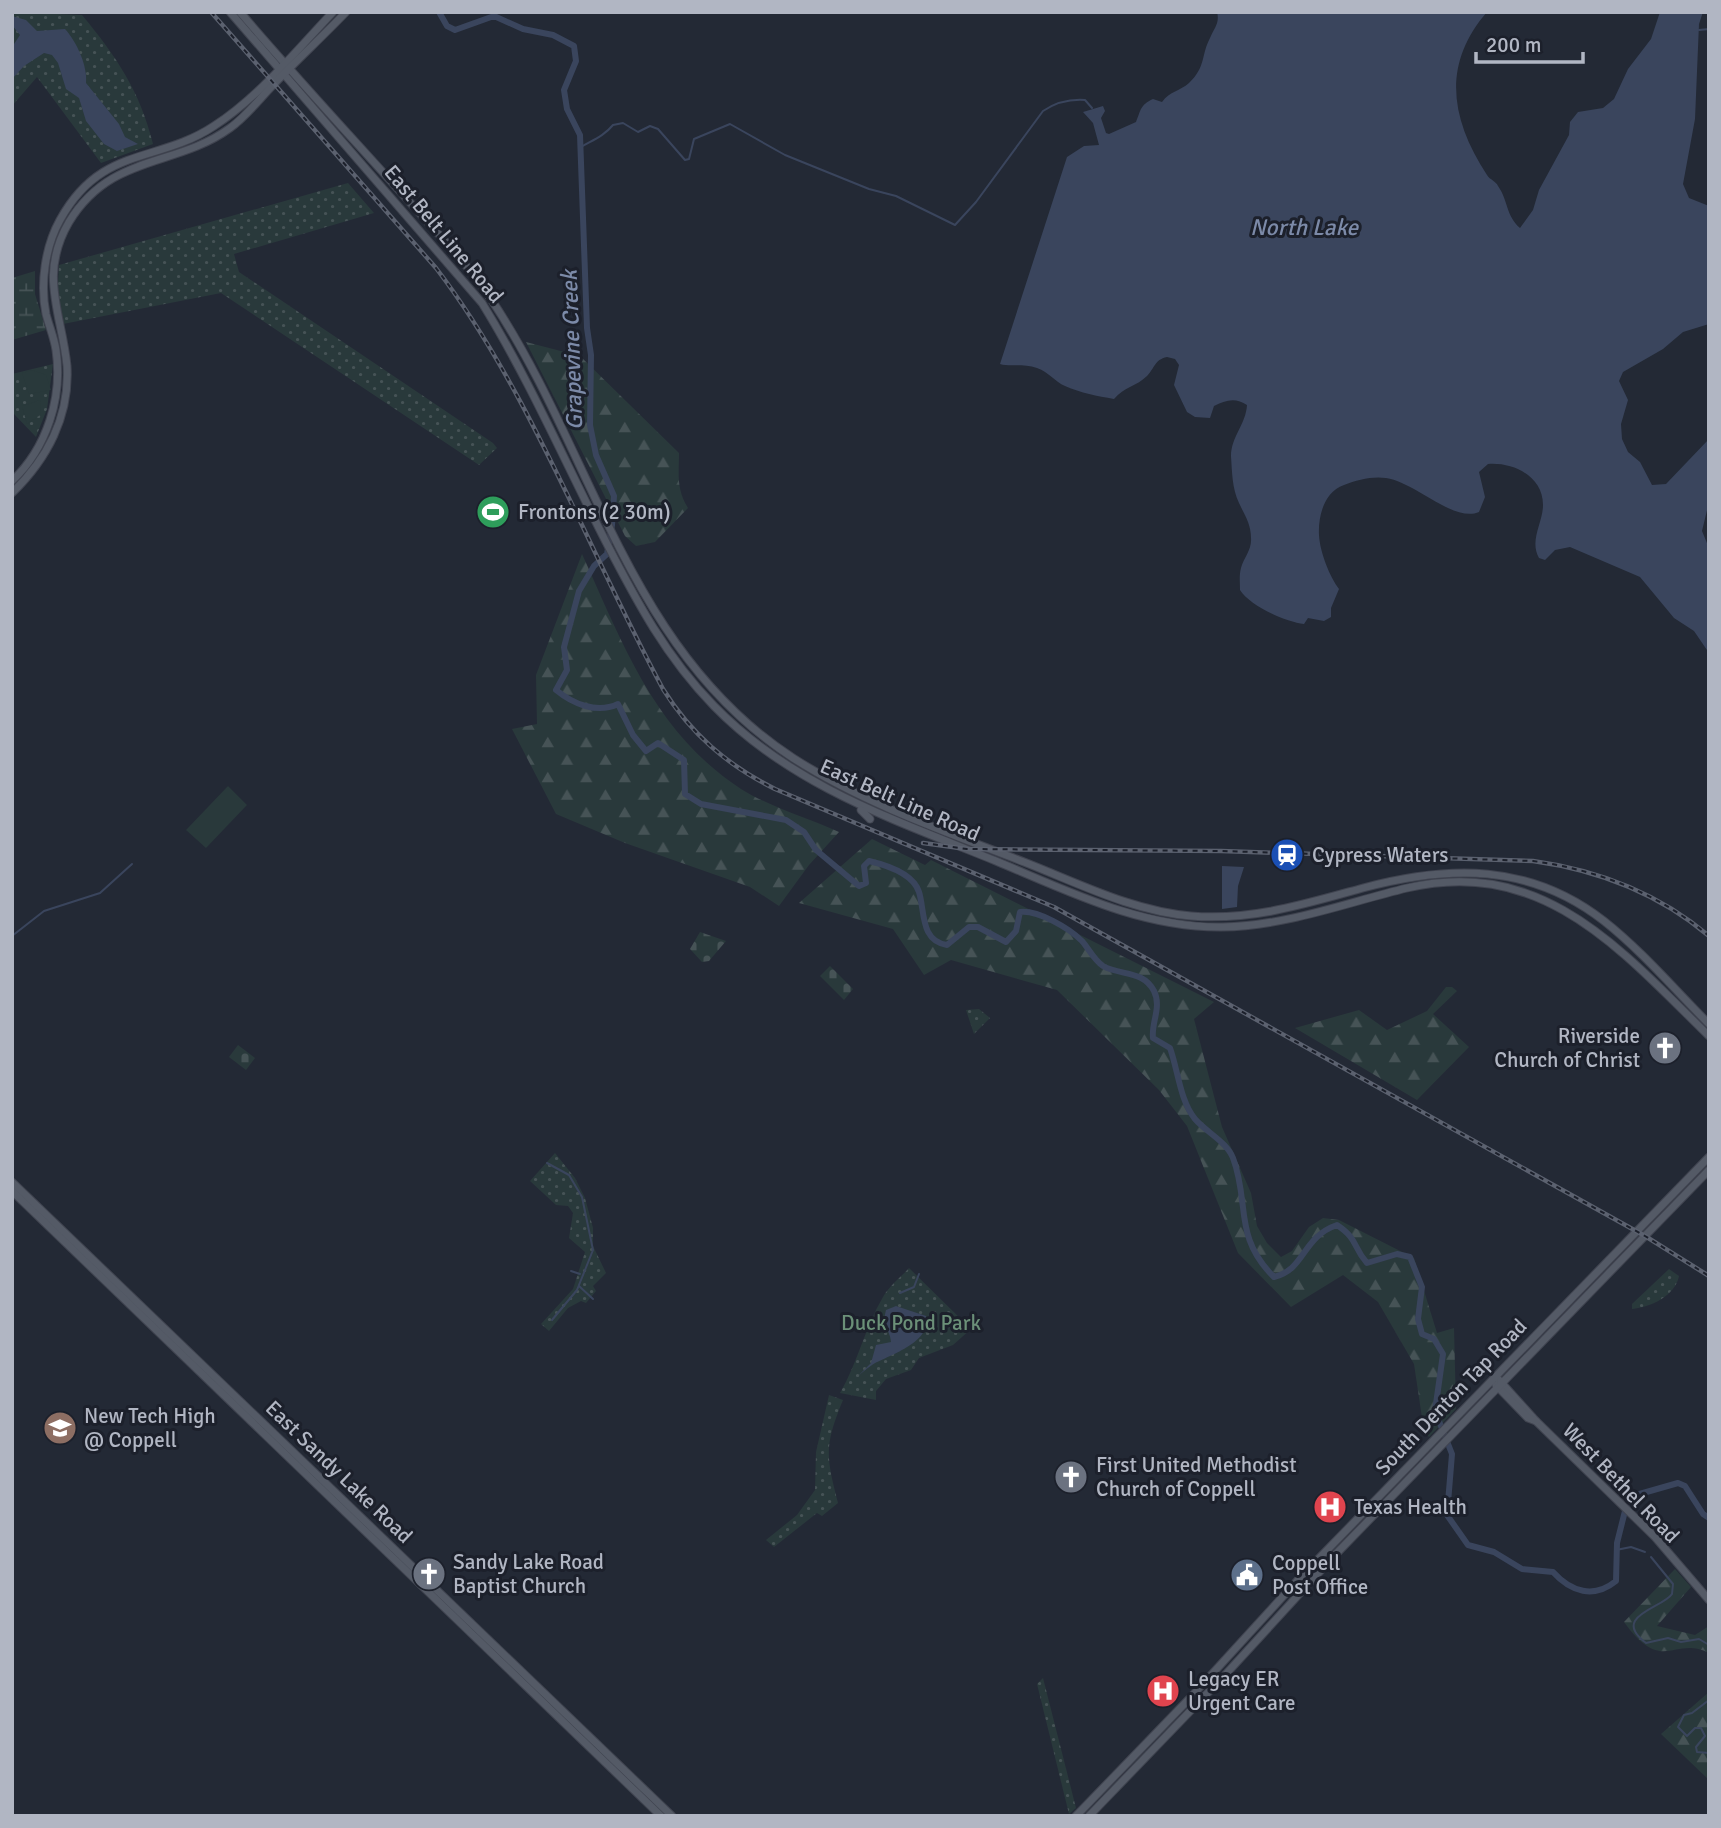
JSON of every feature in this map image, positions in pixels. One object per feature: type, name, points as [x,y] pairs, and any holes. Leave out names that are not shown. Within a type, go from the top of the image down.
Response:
[{"type":"main road","name":"East Belt Line Road","points":[[230,12],[336,118],[456,254],[490,298],[528,364],[601,513],[664,628],[705,683],[749,725],[825,776],[856,792],[1124,902],[1192,916],[1269,914],[1393,880],[1438,873],[1491,874],[1537,885],[1564,896],[1603,920],[1709,1024]]},
{"type":"main road","name":"East Belt Line Road","points":[[240,12],[328,125],[482,303],[512,354],[635,600],[664,648],[734,726],[770,755],[836,796],[1124,913],[1182,925],[1245,926],[1285,921],[1438,883],[1502,886],[1533,895],[1578,916],[1613,941],[1709,1036]]},
{"type":"main road","points":[[12,493],[40,461],[59,424],[67,367],[54,304],[57,257],[69,223],[95,191],[126,170],[203,144],[231,128],[333,12]]},
{"type":"main road","points":[[12,481],[42,440],[52,412],[58,380],[55,347],[44,300],[47,258],[58,222],[88,185],[118,163],[201,134],[225,119],[346,12]]},
{"type":"main road","points":[[328,125],[336,118]]},
{"type":"main road","points":[[225,119],[231,128]]},
{"type":"main road","points":[[88,185],[95,191]]},
{"type":"main road","points":[[482,303],[490,298]]},
{"type":"main road","points":[[698,689],[705,683]]},
{"type":"main road","points":[[836,796],[870,819]]},
{"type":"main road","points":[[1438,873],[1438,883]]},
{"type":"main road","points":[[1055,885],[1059,876]]},
{"type":"main road","points":[[1533,895],[1537,885]]},
{"type":"main road","points":[[1182,925],[1192,916]]},
{"type":"main road","points":[[1243,916],[1245,926]]},
{"type":"main road","name":"South Denton Tap Road","points":[[1076,1816],[1364,1518],[1427,1447],[1709,1157]]},
{"type":"main road","name":"South Denton Tap Road","points":[[1364,1518],[1431,1456],[1709,1170]]},
{"type":"main road","name":"East Sandy Lake Road","points":[[12,1182],[175,1345]]},
{"type":"main road","name":"East Sandy Lake Road","points":[[12,1191],[672,1816]]},
{"type":"main road","points":[[1667,1199],[1674,1206]]},
{"type":"main road","points":[[1604,1264],[1611,1271]]},
{"type":"main road","points":[[1558,1311],[1565,1318]]},
{"type":"main road","name":"West Bethel Road","points":[[1493,1379],[1528,1418],[1536,1422],[1638,1521],[1709,1600]]},
{"type":"main road","name":"South Denton Tap Road","points":[[1089,1816],[1169,1734],[1332,1551]]},
{"type":"main road","name":"East Sandy Lake Road","points":[[500,1656],[661,1816]]},
{"type":"main road","points":[[1162,1727],[1169,1734]]},
{"type":"green space","points":[[12,12],[82,15],[106,45],[134,91],[153,144],[101,163],[37,77],[12,106]]},
{"type":"green space","points":[[348,183],[374,213],[234,254],[239,272],[493,443],[497,448],[479,465],[221,293],[63,324],[57,299],[59,265]]},
{"type":"green space","points":[[35,271],[35,294],[46,330],[12,340],[12,278]]},
{"type":"green space","points":[[526,342],[580,356],[679,453],[680,488],[688,508],[655,542],[636,546],[625,536]]},
{"type":"green space","points":[[53,364],[47,409],[36,437],[12,415],[12,374]]},
{"type":"green space","points":[[32,370],[46,375],[51,390],[29,394],[22,373]]},
{"type":"green space","points":[[41,400],[40,415],[27,424],[22,406]]},
{"type":"green space","points":[[582,554],[644,684],[685,741],[741,789],[839,832],[809,865],[779,906],[750,887],[625,843],[556,814],[512,729],[537,724],[536,675]]},
{"type":"green space","points":[[228,786],[247,805],[206,848],[186,830]]},
{"type":"green space","points":[[872,839],[925,865],[931,860],[1214,1002],[1194,1019],[1222,1127],[1251,1193],[1257,1226],[1267,1243],[1281,1257],[1292,1251],[1309,1227],[1323,1218],[1339,1220],[1414,1258],[1437,1333],[1454,1328],[1456,1409],[1429,1437],[1424,1431],[1414,1364],[1378,1302],[1343,1275],[1291,1307],[1238,1253],[1187,1126],[1159,1090],[1057,990],[951,960],[924,975],[893,929],[799,903]]},
{"type":"green space","points":[[700,932],[726,941],[709,961],[702,962],[690,949]]},
{"type":"green space","points":[[830,966],[853,989],[844,1000],[820,976]]},
{"type":"green space","points":[[1446,987],[1457,991],[1433,1014],[1469,1047],[1417,1100],[1295,1028],[1359,1010],[1387,1030],[1427,1011]]},
{"type":"green space","points":[[979,1009],[990,1018],[974,1034],[966,1010]]},
{"type":"green space","points":[[238,1045],[255,1058],[246,1070],[229,1057]]},
{"type":"green space","points":[[555,1153],[575,1178],[585,1198],[593,1228],[593,1246],[606,1273],[593,1286],[596,1291],[586,1303],[581,1301],[568,1308],[549,1331],[541,1324],[573,1289],[585,1252],[569,1238],[573,1213],[568,1206],[556,1205],[530,1181]]},
{"type":"green space","name":"Duck Pond Park","points":[[909,1268],[971,1329],[953,1345],[919,1358],[911,1370],[886,1379],[876,1391],[876,1400],[840,1393],[883,1297]]},
{"type":"green space","points":[[1669,1269],[1679,1276],[1673,1289],[1654,1303],[1632,1309],[1632,1304]]},
{"type":"green space","points":[[829,1395],[843,1400],[829,1451],[838,1503],[822,1516],[817,1513],[774,1547],[766,1540],[797,1515],[815,1490],[816,1452]]},
{"type":"green space","points":[[1675,1569],[1691,1587],[1657,1626],[1695,1635],[1709,1626],[1709,1653],[1686,1648],[1659,1651],[1637,1638],[1624,1622]]},
{"type":"green space","points":[[1043,1678],[1076,1808],[1069,1814],[1037,1684]]},
{"type":"green space","points":[[1709,1692],[1709,1780],[1661,1734]]},
{"type":"water","name":"North Lake","points":[[1217,12],[1487,12],[1472,32],[1457,72],[1459,113],[1475,154],[1488,177],[1497,184],[1512,218],[1520,228],[1533,210],[1539,190],[1569,135],[1570,122],[1578,112],[1603,108],[1614,99],[1628,69],[1651,39],[1660,12],[1703,12],[1699,24],[1695,119],[1683,184],[1689,198],[1709,206],[1709,324],[1683,332],[1663,349],[1623,372],[1619,381],[1628,400],[1621,424],[1622,439],[1628,452],[1640,462],[1652,485],[1666,484],[1709,439],[1709,502],[1702,531],[1709,548],[1709,653],[1694,631],[1674,618],[1640,577],[1570,547],[1555,550],[1545,560],[1539,558],[1535,545],[1543,505],[1542,495],[1538,486],[1525,473],[1498,464],[1488,464],[1479,472],[1485,497],[1479,512],[1469,514],[1446,507],[1386,478],[1365,479],[1337,488],[1324,505],[1319,528],[1323,557],[1339,589],[1331,608],[1331,617],[1324,621],[1308,618],[1304,624],[1278,617],[1252,602],[1240,590],[1240,571],[1250,546],[1251,533],[1235,492],[1231,456],[1247,405],[1235,400],[1226,401],[1214,406],[1210,418],[1195,417],[1187,412],[1174,385],[1179,365],[1175,359],[1167,357],[1157,362],[1143,379],[1114,399],[1061,384],[1037,368],[1000,364],[1067,157],[1084,146],[1099,145],[1093,123],[1083,112],[1103,106],[1105,111],[1101,118],[1106,133],[1109,134],[1136,122],[1142,108],[1149,101],[1153,99],[1162,102],[1186,86],[1201,66],[1217,22]]},
{"type":"water","points":[[12,16],[26,20],[37,31],[65,29],[81,55],[86,83],[119,124],[125,137],[138,144],[117,151],[104,144],[86,121],[79,98],[66,89],[58,63],[52,55],[44,53],[24,66],[12,79],[12,47],[20,35],[12,25]]},
{"type":"water","points":[[1222,866],[1244,867],[1238,886],[1237,907],[1222,909]]},
{"type":"water","points":[[896,1306],[926,1316],[922,1334],[916,1341],[872,1365],[855,1379],[871,1363],[876,1345],[891,1342],[885,1316],[886,1310]]},
{"type":"waterway","name":"Grapevine Creek","points":[[439,12],[447,26],[455,30],[494,16],[523,29],[553,35],[574,46],[576,61],[564,90],[567,109],[580,135],[587,328],[591,355],[590,425],[596,455],[614,496],[607,554],[594,566],[579,591],[564,647],[567,670],[556,690],[570,700],[594,708],[618,704],[633,735],[646,751],[658,743],[684,760],[685,794],[701,804],[786,820],[804,832],[816,850],[859,886],[866,883],[864,866],[869,861],[905,875],[916,885],[925,924],[932,938],[938,942],[947,945],[969,927],[978,927],[1006,942],[1016,931],[1020,912],[1027,912],[1053,921],[1069,931],[1082,941],[1103,966],[1138,976],[1149,984],[1157,1003],[1153,1038],[1170,1048],[1190,1112],[1230,1152],[1238,1174],[1247,1234],[1261,1262],[1274,1277],[1292,1268],[1317,1237],[1337,1225],[1349,1235],[1367,1263],[1397,1254],[1410,1257],[1422,1287],[1418,1319],[1422,1334],[1434,1339],[1443,1354],[1435,1411],[1452,1454],[1447,1515],[1468,1545],[1494,1552],[1522,1569],[1553,1572],[1567,1584],[1583,1591],[1591,1591],[1608,1587],[1616,1581],[1617,1543],[1627,1503],[1636,1495],[1678,1483],[1685,1486],[1703,1514],[1709,1518]]},
{"type":"waterway","points":[[1699,30],[1709,29]]},
{"type":"waterway","points":[[581,147],[613,125],[623,123],[638,132],[650,126],[658,129],[685,160],[689,159],[694,139],[730,124],[785,155],[869,189],[896,196],[955,225],[976,202],[1043,111],[1074,100],[1085,100],[1092,108]]},
{"type":"waterway","points":[[12,936],[44,911],[100,893],[132,864]]},
{"type":"waterway","points":[[547,1163],[569,1175],[582,1197],[593,1250],[577,1290],[552,1320]]},
{"type":"waterway","points":[[571,1271],[580,1274]]},
{"type":"waterway","points":[[900,1293],[914,1287],[919,1274]]},
{"type":"waterway","points":[[579,1286],[593,1299]]},
{"type":"waterway","points":[[1616,1550],[1631,1547],[1645,1552]]},
{"type":"waterway","points":[[1651,1557],[1673,1584],[1672,1594],[1636,1619],[1636,1634],[1646,1643],[1668,1638],[1681,1642],[1699,1639],[1709,1645]]},
{"type":"waterway","points":[[1709,1700],[1692,1713],[1684,1715],[1678,1727],[1687,1736],[1695,1728],[1701,1728],[1705,1736],[1696,1747],[1697,1752],[1709,1753]]},
{"type":"railway","points":[[211,12],[436,268],[470,316],[530,419],[663,689],[711,747],[741,770],[775,789],[1054,907],[1645,1236],[1709,1276]]},
{"type":"railway","points":[[923,843],[967,849],[1221,851],[1533,861],[1581,870],[1626,886],[1669,907],[1709,936]]},
{"type":"place","name":"Frontons (2 30m)","points":[[493,512]]},
{"type":"place","name":"Cypress Waters","points":[[1287,855]]},
{"type":"place","name":"Riverside Church of Christ","points":[[1665,1048]]},
{"type":"place","name":"New Tech High @ Coppell","points":[[60,1428]]},
{"type":"place","name":"First United Methodist Church of Coppell","points":[[1071,1477]]},
{"type":"place","name":"Texas Health","points":[[1330,1507]]},
{"type":"place","name":"Sandy Lake Road Baptist Church","points":[[429,1574]]},
{"type":"place","name":"Coppell Post Office","points":[[1247,1575]]},
{"type":"place","name":"Legacy ER Urgent Care","points":[[1163,1691]]}]
